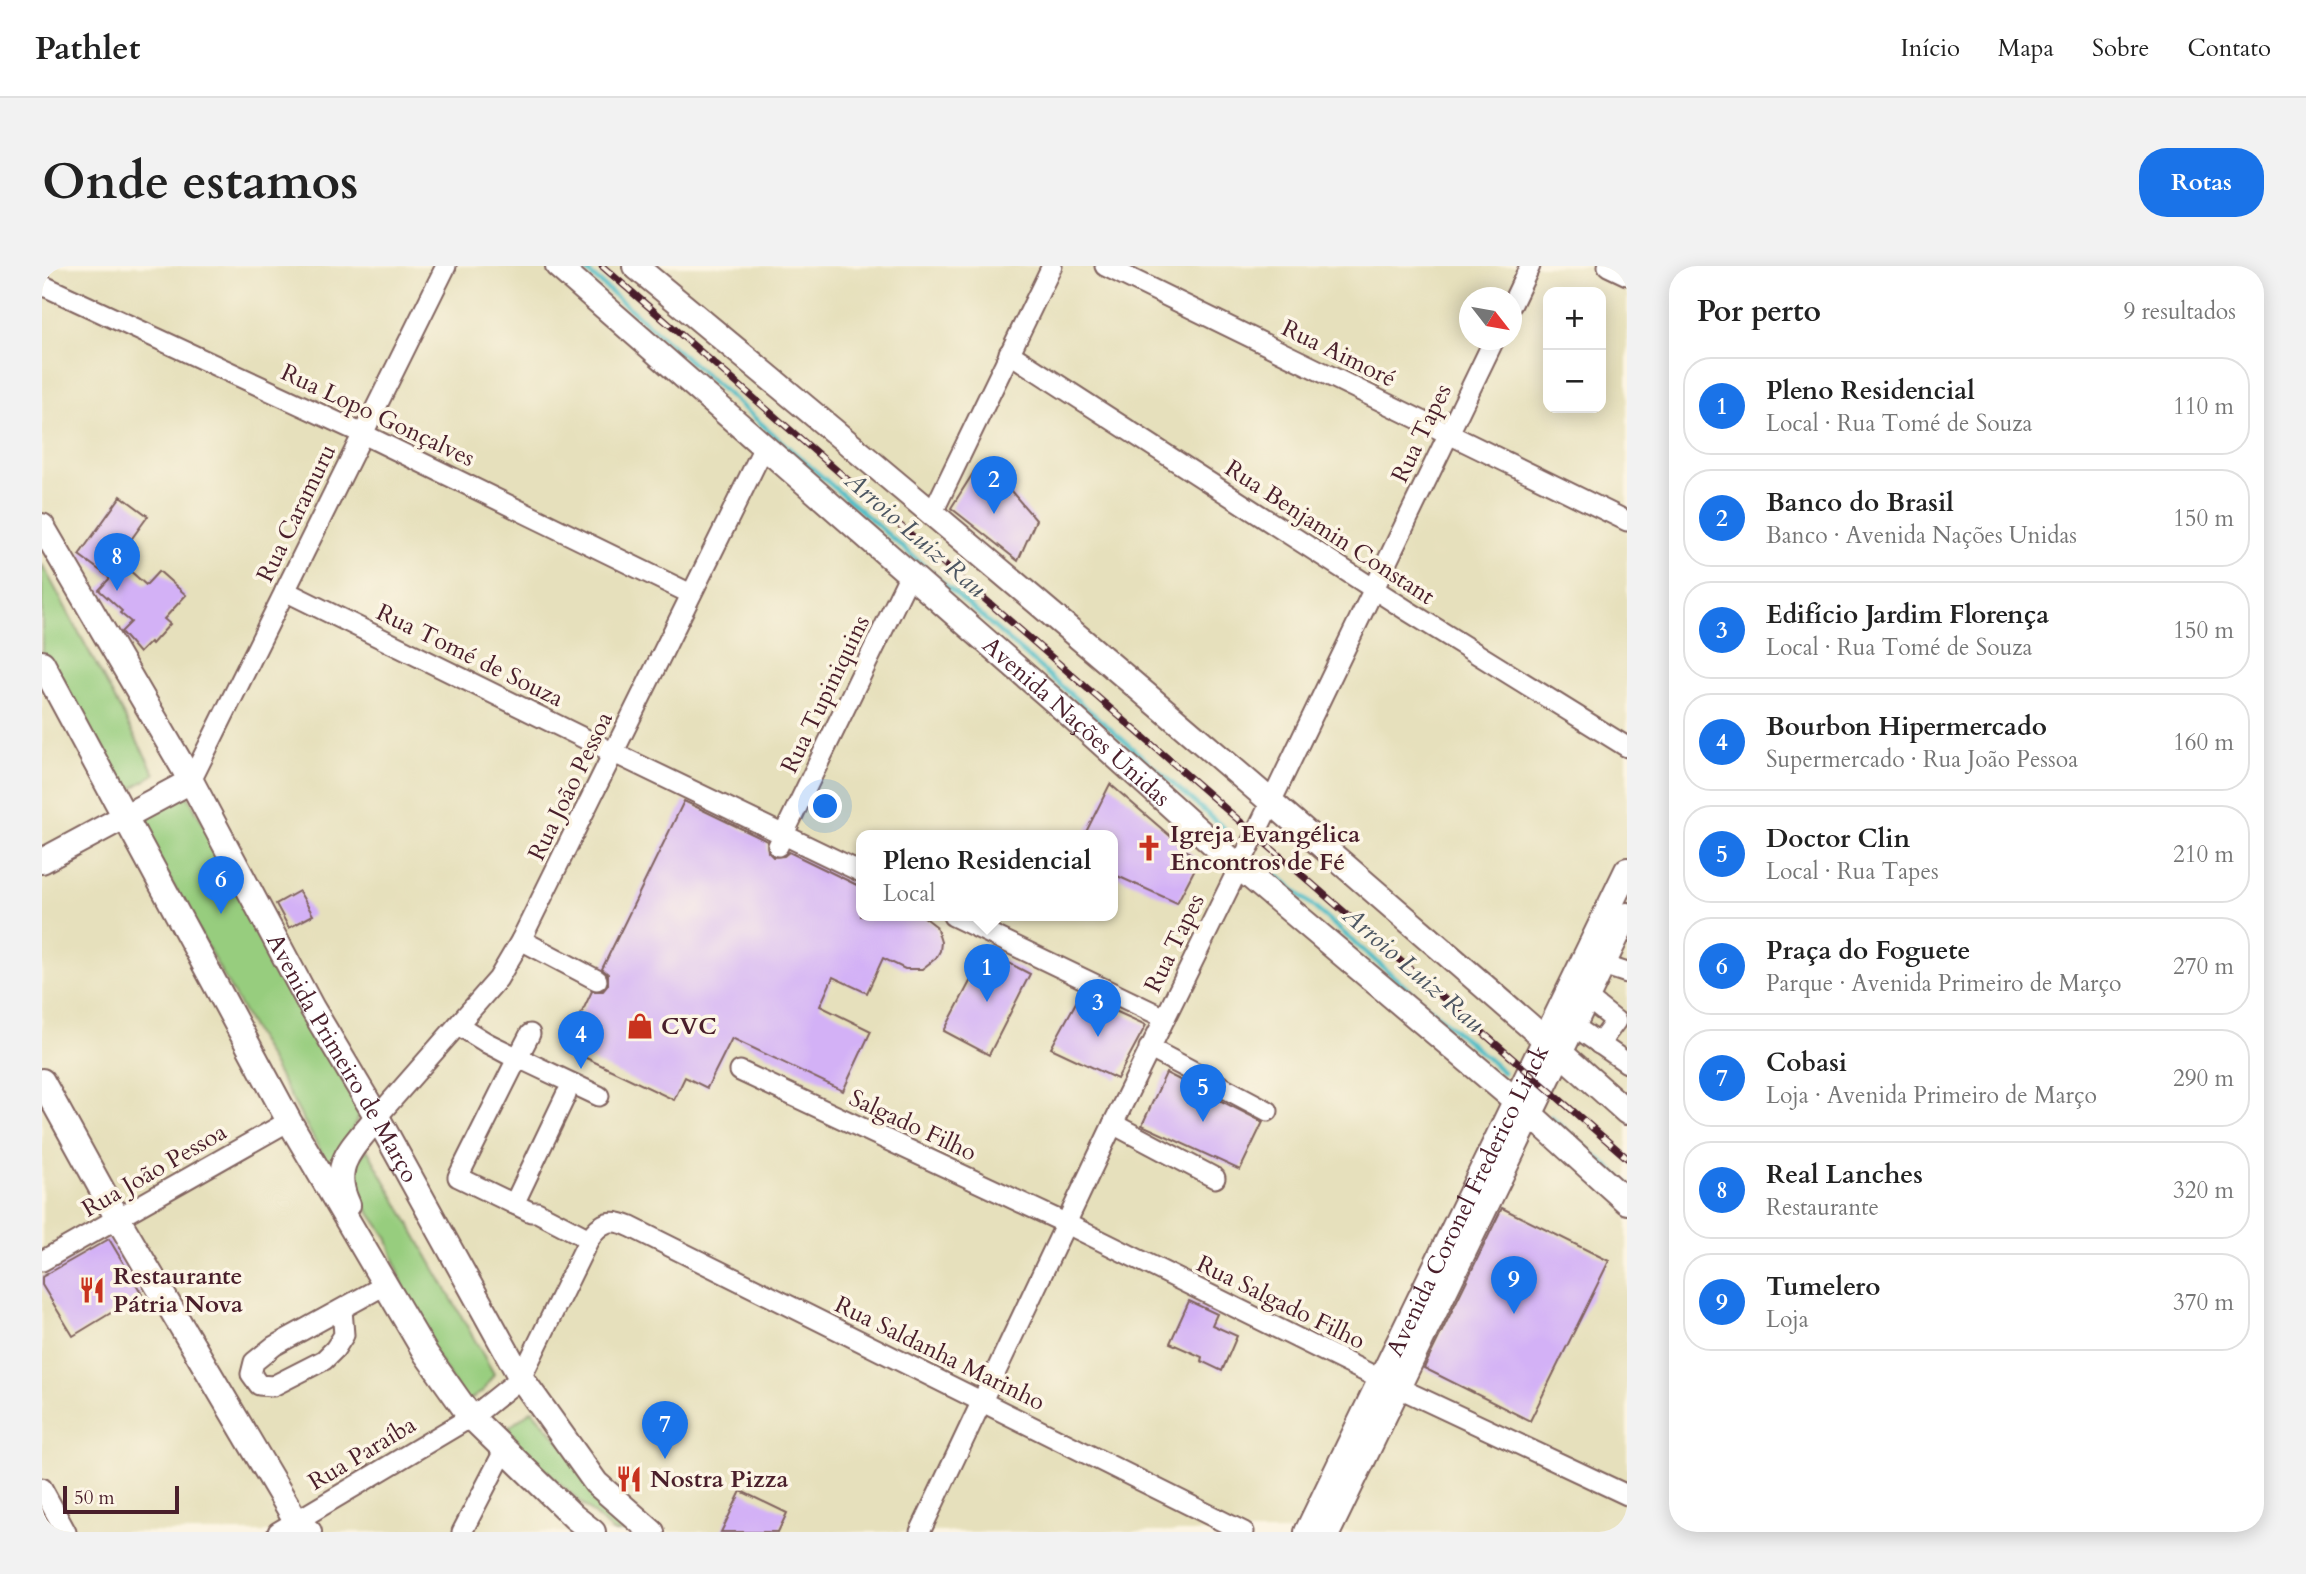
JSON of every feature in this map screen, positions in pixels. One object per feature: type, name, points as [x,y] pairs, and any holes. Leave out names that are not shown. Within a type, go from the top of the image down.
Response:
[{"type":"main road","name":"Avenida Nações Unidas","points":[[558,266],[1067,712],[1238,866],[1522,1107],[1627,1202]]},
{"type":"main road","points":[[635,266],[933,512],[1272,802],[1627,1112]]},
{"type":"main road","name":"Avenida Primeiro de Março","points":[[42,526],[191,781],[312,1007],[377,1117],[521,1378],[596,1483],[652,1532]]},
{"type":"main road","points":[[42,663],[289,1121],[426,1354],[470,1416],[593,1532]]},
{"type":"main road","points":[[42,861],[191,781]]},
{"type":"main road","name":"Avenida Coronel Frederico Linck","points":[[1328,1532],[1389,1384],[1553,1046],[1627,870]]},
{"type":"main road","name":"Avenida Coronel Frederico Linck","points":[[1553,1046],[1574,1026],[1627,915]]},
{"type":"main road","points":[[42,1081],[295,1529]]},
{"type":"main road","name":"Avenida Coronel Frederico Linck","points":[[1435,1288],[1506,1178],[1522,1107]]},
{"type":"main road","points":[[377,1117],[345,1159],[340,1170],[340,1182],[343,1195],[383,1283]]},
{"type":"main road","name":"Avenida Coronel Frederico Linck","points":[[1307,1532],[1389,1384]]},
{"type":"street","name":"Rua Caramuru","points":[[191,781],[446,266]]},
{"type":"street","points":[[933,512],[1052,266]]},
{"type":"street","name":"Rua Aimoré","points":[[1105,266],[1627,521]]},
{"type":"street","points":[[1520,287],[1530,266]]},
{"type":"street","points":[[1608,266],[1627,275]]},
{"type":"street","name":"Rua Lopo Gonçalves","points":[[42,285],[363,433],[691,594]]},
{"type":"street","name":"Rua Tapes","points":[[920,1532],[1149,1048],[1272,802],[1489,350]]},
{"type":"street","name":"Rua Benjamin Constant","points":[[1009,353],[1373,589],[1627,747]]},
{"type":"street","name":"Rua João Pessoa","points":[[377,1117],[498,979],[521,940],[764,447]]},
{"type":"street","name":"Rua Tupiniquins","points":[[781,840],[910,574]]},
{"type":"street","name":"Rua Tomé de Souza","points":[[285,591],[781,840],[856,870]]},
{"type":"street","points":[[963,921],[1165,1018]]},
{"type":"street","points":[[521,940],[597,980]]},
{"type":"street","points":[[1603,965],[1627,974]]},
{"type":"street","points":[[1587,998],[1616,1021],[1599,1044]]},
{"type":"street","points":[[457,1025],[517,1059],[600,1096]]},
{"type":"street","points":[[1574,1026],[1627,1063]]},
{"type":"street","points":[[521,1378],[589,1239],[537,1212],[458,1177],[530,1034]]},
{"type":"street","points":[[1149,1048],[1268,1111]]},
{"type":"street","name":"Salgado Filho","points":[[740,1071],[1065,1223]]},
{"type":"street","points":[[523,1208],[566,1095]]},
{"type":"street","name":"Rua João Pessoa","points":[[42,1261],[289,1121]]},
{"type":"street","points":[[1113,1124],[1215,1178]]},
{"type":"street","name":"Rua Saldanha Marinho","points":[[589,1239],[596,1227],[612,1222],[631,1227],[1244,1532]]},
{"type":"street","name":"Rua Salgado Filho","points":[[1065,1223],[1389,1384],[1627,1495]]},
{"type":"street","points":[[342,1309],[344,1335],[324,1360],[274,1386],[259,1385],[251,1374],[254,1362],[274,1346],[383,1283]]},
{"type":"street","name":"Rua Paraíba","points":[[295,1529],[490,1404],[521,1378]]},
{"type":"street","points":[[462,1532],[505,1449]]},
{"type":"street","points":[[42,1488],[66,1532]]},
{"type":"green space","points":[[42,564],[155,774],[120,796],[42,650]]},
{"type":"green space","points":[[188,796],[305,1007],[360,1114],[331,1170],[137,820]]},
{"type":"green space","points":[[367,1149],[494,1374],[482,1392],[466,1402],[415,1323],[387,1237],[357,1195],[352,1168]]},
{"type":"green space","points":[[532,1410],[640,1532],[613,1532],[503,1432]]},
{"type":"building","points":[[977,467],[1011,491],[1036,520],[1018,561],[951,508]]},
{"type":"building","points":[[121,496],[148,516],[117,559],[146,585],[159,571],[186,595],[164,619],[170,624],[152,644],[150,642],[139,653],[121,632],[131,622],[99,590],[110,578],[79,555]]},
{"type":"building","name":"Igreja Evangélica Encontros de Fé","points":[[1110,784],[1199,861],[1177,903],[1118,876],[1118,830],[1087,830]]},
{"type":"building","points":[[684,801],[767,841],[768,852],[773,857],[784,856],[789,852],[856,885],[856,921],[930,921],[936,926],[941,942],[936,958],[922,969],[905,969],[883,958],[867,993],[833,977],[820,1006],[871,1031],[843,1091],[732,1038],[707,1088],[685,1077],[674,1100],[565,1048],[592,991],[603,991],[608,985],[608,974],[602,969]]},
{"type":"building","points":[[299,891],[313,915],[289,928],[276,904]]},
{"type":"building","points":[[986,951],[1030,974],[989,1055],[944,1031]]},
{"type":"building","points":[[1080,995],[1146,1025],[1117,1079],[1051,1048]]},
{"type":"building","points":[[1166,1073],[1263,1122],[1240,1170],[1142,1125]]},
{"type":"building","points":[[1502,1208],[1609,1261],[1530,1421],[1424,1368]]},
{"type":"building","name":"Restaurante Pátria Nova","points":[[109,1239],[142,1294],[73,1336],[42,1285],[42,1277]]},
{"type":"building","points":[[1189,1301],[1217,1314],[1212,1325],[1237,1336],[1222,1371],[1201,1361],[1202,1357],[1170,1343]]},
{"type":"building","points":[[741,1491],[787,1513],[778,1532],[721,1532]]},
{"type":"waterway","name":"Arroio Luiz Rau","points":[[581,266],[1226,830]]},
{"type":"waterway","name":"Arroio Luiz Rau","points":[[1268,867],[1503,1072]]},
{"type":"waterway","name":"Arroio Luiz Rau","points":[[1551,1117],[1627,1183]]},
{"type":"railway","points":[[602,266],[1627,1158]]},
{"type":"place","name":"Banco do Brasil","points":[[994,514]]},
{"type":"place","name":"Real Lanches","points":[[117,591]]},
{"type":"place","name":"Igreja Evangélica Encontros de Fé","points":[[1149,848]]},
{"type":"place","name":"Praça do Foguete","points":[[221,914]]},
{"type":"place","name":"Pleno Residencial","points":[[987,1002]]},
{"type":"place","name":"CVC","points":[[640,1026]]},
{"type":"place","name":"Edifício Jardim Florença","points":[[1098,1037]]},
{"type":"place","name":"Bourbon Hipermercado","points":[[581,1069]]},
{"type":"place","name":"Doctor Clin","points":[[1203,1122]]},
{"type":"place","name":"Restaurante Pátria Nova","points":[[92,1290]]},
{"type":"place","name":"Tumelero","points":[[1514,1314]]},
{"type":"place","name":"Cobasi","points":[[665,1459]]},
{"type":"place","name":"Nostra Pizza","points":[[629,1479]]}]
